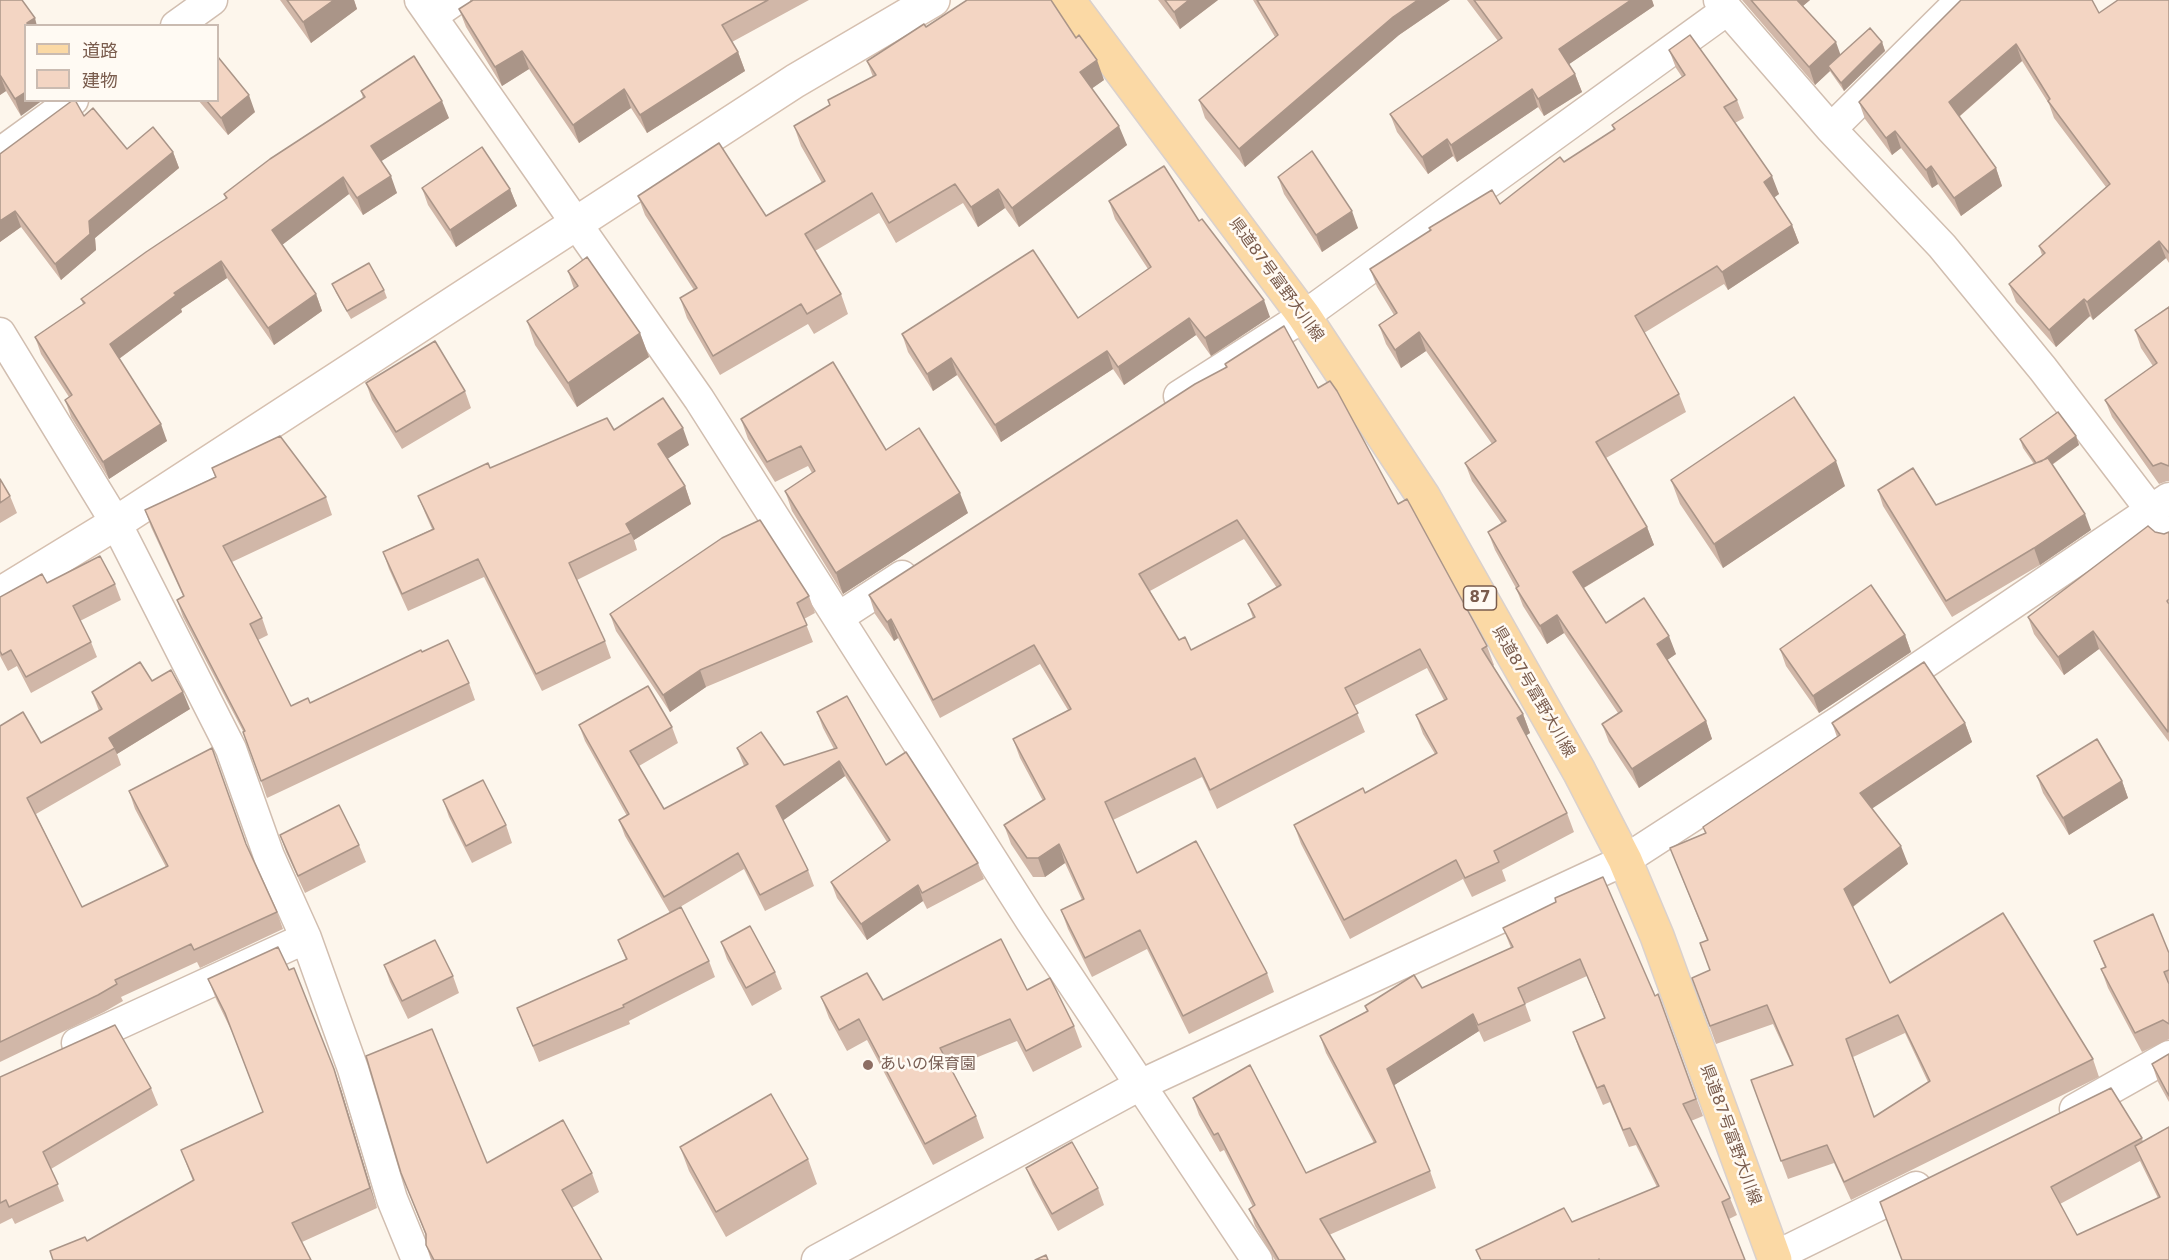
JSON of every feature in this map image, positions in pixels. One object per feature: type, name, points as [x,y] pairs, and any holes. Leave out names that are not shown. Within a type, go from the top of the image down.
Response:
[{"type":"main road","name":"県道87号富野大川線","points":[[1068,0],[1304,316],[1423,496],[1579,771],[1625,860],[1661,947],[1775,1259]]},
{"type":"street","points":[[179,24],[212,0]]},
{"type":"street","points":[[0,594],[116,523],[795,81],[933,0]]},
{"type":"street","points":[[1831,129],[1961,0]]},
{"type":"street","points":[[436,5],[575,224],[699,399],[1031,921],[1257,1260]]},
{"type":"street","points":[[817,1260],[1140,1086],[1625,860],[2163,514],[1942,246],[1831,129],[1723,5],[1304,316],[1155,412]]},
{"type":"street","points":[[0,153],[69,102]]},
{"type":"street","points":[[0,333],[116,523],[231,749],[269,856],[306,938],[353,1069],[392,1199],[417,1260]]},
{"type":"street","points":[[839,617],[928,559]]},
{"type":"street","points":[[53,1054],[306,938]]},
{"type":"street","points":[[2050,1121],[2103,1095],[2169,1056]]},
{"type":"street","points":[[1775,1259],[1944,1173]]},
{"type":"building","points":[[0,0],[22,0],[35,18],[24,24],[24,93],[15,99],[0,75]]},
{"type":"building","points":[[287,0],[334,0],[303,22]]},
{"type":"building","points":[[473,0],[768,0],[722,25],[738,52],[640,115],[624,89],[573,125],[522,51],[495,67],[459,9]]},
{"type":"building","points":[[967,0],[1051,0],[1076,38],[1079,35],[1097,60],[1080,72],[1119,126],[1012,208],[998,189],[971,207],[955,184],[889,223],[872,193],[805,234],[841,294],[807,314],[801,304],[713,356],[680,298],[697,288],[638,196],[719,143],[766,216],[825,181],[794,126],[830,105],[828,100],[876,75],[867,61],[924,24],[926,27]]},
{"type":"building","points":[[1165,0],[1189,0],[1174,12]]},
{"type":"building","points":[[1257,0],[1418,0],[1393,17],[1239,149],[1199,100],[1278,35]]},
{"type":"building","points":[[1474,0],[1631,0],[1559,49],[1575,74],[1538,99],[1532,89],[1451,145],[1447,139],[1422,157],[1390,114],[1502,38]]},
{"type":"building","points":[[1751,0],[1797,0],[1836,42],[1809,67]]},
{"type":"building","points":[[1961,0],[2092,0],[2099,13],[2118,0],[2169,0],[2169,253],[2159,241],[2087,302],[2084,299],[2049,330],[2009,284],[2045,253],[2039,246],[2110,184],[2048,101],[2050,99],[2016,44],[1949,102],[1996,168],[1954,198],[1931,166],[1926,170],[1895,131],[1886,138],[1859,102]]},
{"type":"building","points":[[1870,28],[1882,42],[1841,83],[1828,66]]},
{"type":"building","points":[[1690,35],[1737,100],[1724,107],[1772,176],[1764,182],[1792,225],[1722,272],[1717,266],[1635,316],[1679,394],[1596,442],[1647,527],[1573,572],[1606,623],[1644,598],[1669,636],[1657,644],[1706,721],[1632,769],[1602,724],[1622,711],[1557,615],[1540,626],[1516,588],[1519,586],[1488,532],[1506,521],[1465,463],[1496,441],[1419,332],[1395,350],[1379,325],[1397,313],[1370,269],[1431,230],[1429,228],[1492,190],[1500,204],[1560,157],[1564,162],[1615,129],[1612,125],[1685,75],[1669,50]]},
{"type":"building","points":[[414,56],[442,101],[371,146],[391,176],[357,198],[343,177],[272,230],[316,294],[268,328],[221,261],[174,293],[176,295],[110,344],[161,424],[103,462],[65,400],[72,395],[35,337],[85,303],[81,299],[227,198],[224,194],[270,159],[365,97],[361,91]]},
{"type":"building","points":[[219,58],[249,95],[221,118],[208,102],[219,102]]},
{"type":"building","points":[[70,102],[76,102],[84,116],[93,108],[127,149],[153,127],[173,152],[89,221],[90,234],[55,264],[15,211],[0,221],[0,154]]},
{"type":"building","points":[[482,147],[510,189],[450,230],[422,188]]},
{"type":"building","points":[[1312,151],[1352,211],[1316,235],[1278,177]]},
{"type":"building","points":[[1164,166],[1199,221],[1202,219],[1264,300],[1205,338],[1189,318],[1118,367],[1107,351],[995,425],[951,358],[927,374],[902,334],[1033,250],[1078,318],[1151,267],[1109,201]]},
{"type":"building","points":[[587,257],[640,333],[568,383],[527,321],[578,286],[568,271]]},
{"type":"building","points":[[369,263],[384,290],[347,311],[332,284]]},
{"type":"building","points":[[2169,307],[2169,466],[2161,463],[2153,466],[2105,400],[2157,363],[2135,330]]},
{"type":"building","points":[[1284,326],[1318,388],[1330,381],[1398,504],[1407,499],[1487,646],[1482,649],[1523,714],[1517,718],[1567,813],[1494,851],[1499,862],[1465,878],[1456,860],[1344,920],[1294,825],[1363,788],[1365,793],[1437,753],[1416,715],[1447,699],[1420,649],[1345,688],[1358,713],[1210,790],[1195,758],[1105,802],[1137,873],[1196,841],[1267,973],[1183,1016],[1140,930],[1085,958],[1061,910],[1084,899],[1059,844],[1038,858],[1027,858],[1004,825],[1045,799],[1013,739],[1071,709],[1034,645],[933,700],[891,619],[887,622],[869,595],[1195,384],[1227,367],[1225,364]],"holes":[[[1237,520],[1281,585],[1248,604],[1255,617],[1191,650],[1185,637],[1179,640],[1139,574]]]},
{"type":"building","points":[[435,341],[465,391],[396,432],[366,383]]},
{"type":"building","points":[[833,362],[886,450],[919,428],[960,493],[836,573],[785,491],[815,471],[801,446],[767,462],[741,419]]},
{"type":"building","points":[[1794,397],[1836,461],[1714,544],[1671,480]]},
{"type":"building","points":[[663,398],[683,428],[658,444],[685,486],[626,524],[631,533],[569,563],[605,641],[536,674],[478,559],[402,594],[383,552],[434,529],[418,496],[488,463],[490,468],[607,418],[614,430]]},
{"type":"building","points":[[2058,412],[2076,436],[2036,463],[2020,439]]},
{"type":"building","points":[[280,436],[326,497],[223,546],[262,618],[250,624],[291,706],[308,698],[310,703],[421,650],[422,652],[448,640],[469,683],[261,781],[243,732],[245,731],[177,600],[184,596],[145,510],[216,477],[212,468]]},
{"type":"building","points":[[2048,458],[2085,514],[1946,601],[1878,490],[1913,468],[1936,505]]},
{"type":"building","points":[[0,479],[10,496],[0,503]]},
{"type":"building","points":[[760,520],[809,596],[797,603],[807,625],[700,670],[663,695],[610,614],[722,538]]},
{"type":"building","points":[[2148,526],[2155,532],[2164,534],[2169,532],[2168,732],[2093,631],[2058,657],[2028,617]]},
{"type":"building","points":[[100,556],[115,584],[73,606],[91,642],[26,677],[11,650],[2,655],[0,651],[0,597],[42,574],[47,583]]},
{"type":"building","points":[[1871,585],[1905,635],[1813,696],[1780,649]]},
{"type":"building","points":[[140,662],[152,681],[171,670],[183,692],[109,738],[115,748],[27,798],[82,907],[168,866],[129,791],[212,748],[246,844],[277,912],[194,950],[191,944],[115,980],[117,984],[98,995],[0,1042],[0,726],[23,712],[41,743],[102,709],[92,692]]},
{"type":"building","points":[[1924,662],[1965,723],[1860,793],[1901,846],[1844,889],[1890,983],[2003,913],[2093,1059],[1844,1182],[1827,1145],[1781,1161],[1751,1080],[1793,1065],[1767,1005],[1710,1026],[1692,978],[1710,970],[1700,943],[1708,940],[1670,848],[1706,833],[1703,827],[1840,735],[1832,723]],"holes":[[[1898,1015],[1930,1081],[1874,1117],[1846,1039]]]},
{"type":"building","points":[[648,686],[672,727],[630,751],[664,809],[748,764],[737,748],[761,732],[784,765],[837,748],[817,712],[847,696],[886,765],[906,752],[978,863],[922,893],[918,885],[861,924],[831,882],[890,840],[839,761],[776,806],[808,870],[760,895],[738,853],[664,897],[619,820],[629,814],[579,725]]},
{"type":"building","points":[[2097,739],[2122,781],[2063,818],[2037,776]]},
{"type":"building","points":[[483,780],[506,825],[466,846],[443,800]]},
{"type":"building","points":[[339,805],[359,845],[298,876],[280,835]]},
{"type":"building","points":[[1603,877],[1655,996],[1658,994],[1696,1099],[1683,1104],[1730,1198],[1722,1202],[1745,1260],[1481,1260],[1476,1250],[1564,1208],[1572,1222],[1659,1186],[1630,1128],[1623,1130],[1604,1085],[1597,1088],[1573,1032],[1605,1018],[1580,959],[1518,988],[1525,1004],[1478,1025],[1473,1014],[1387,1069],[1430,1171],[1320,1219],[1345,1260],[1279,1260],[1249,1209],[1255,1205],[1218,1133],[1214,1135],[1193,1098],[1250,1065],[1306,1173],[1376,1142],[1320,1036],[1368,1011],[1365,1006],[1414,975],[1422,988],[1513,947],[1503,928],[1556,902],[1555,898]]},
{"type":"building","points":[[681,907],[709,961],[623,1005],[624,1007],[533,1046],[517,1008],[627,959],[618,940]]},
{"type":"building","points":[[2153,914],[2169,953],[2169,970],[2164,972],[2169,984],[2169,1024],[2163,1020],[2135,1033],[2101,969],[2106,967],[2094,941]]},
{"type":"building","points":[[750,926],[775,972],[746,988],[721,942]]},
{"type":"building","points":[[1001,939],[1027,990],[1050,978],[1074,1026],[1026,1051],[1010,1019],[940,1048],[976,1116],[925,1144],[859,1019],[839,1030],[821,997],[867,973],[883,1000]]},
{"type":"building","points":[[435,940],[453,976],[402,1001],[384,965]]},
{"type":"building","points":[[278,947],[289,970],[294,968],[334,1069],[370,1188],[292,1223],[311,1260],[53,1260],[50,1251],[85,1237],[87,1241],[194,1180],[181,1150],[263,1112],[225,1013],[208,979]]},
{"type":"building","points":[[115,1025],[151,1088],[43,1152],[58,1184],[9,1207],[6,1200],[0,1203],[0,1077]]},
{"type":"building","points":[[432,1029],[487,1163],[563,1120],[592,1173],[562,1190],[602,1260],[434,1260],[426,1245],[426,1234],[401,1173],[366,1056]]},
{"type":"building","points":[[2169,1054],[2169,1096],[2152,1064]]},
{"type":"building","points":[[2111,1088],[2142,1138],[2051,1187],[2077,1235],[2160,1197],[2135,1146],[2169,1127],[2169,1260],[1902,1260],[1880,1202]]},
{"type":"building","points":[[771,1094],[808,1159],[716,1212],[680,1147]]},
{"type":"building","points":[[1072,1142],[1098,1188],[1052,1214],[1026,1168]]},
{"type":"building","points":[[1046,1255],[1048,1260],[1035,1260]]},
{"type":"place","name":"あいの保育園","points":[[868,1065]]}]
